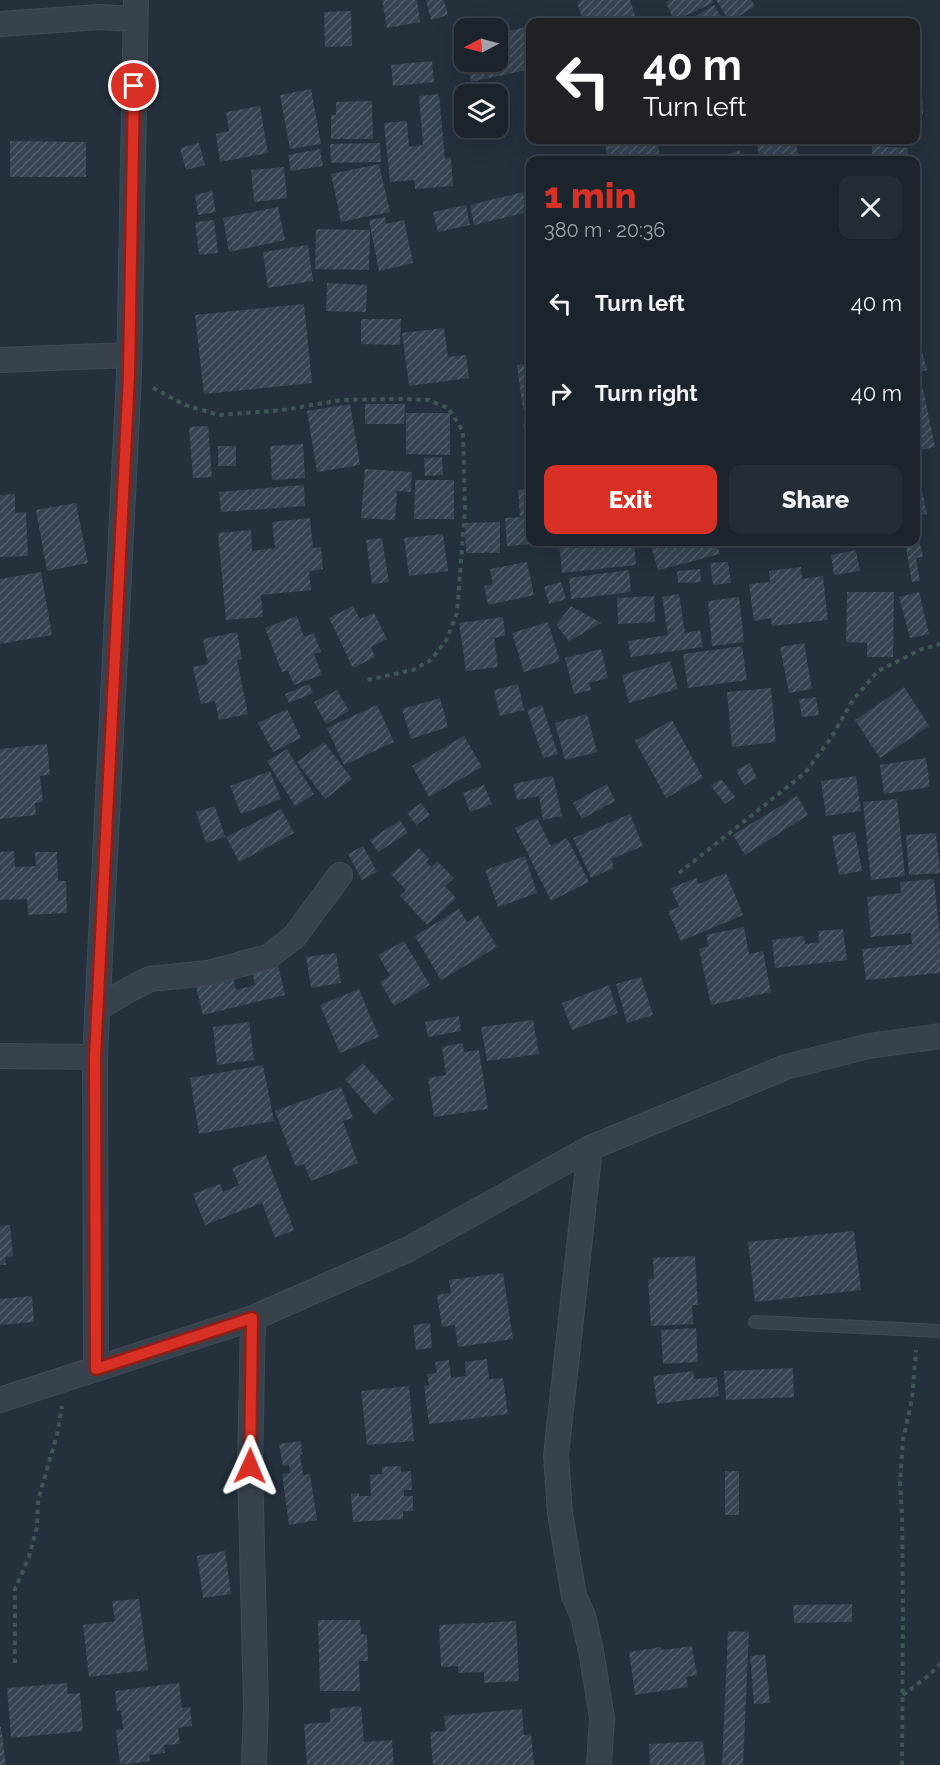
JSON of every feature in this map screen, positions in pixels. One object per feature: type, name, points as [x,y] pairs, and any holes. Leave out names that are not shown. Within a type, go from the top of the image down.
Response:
[{"type":"street","points":[[0,24],[99,17],[135,9],[129,365],[95,1057],[96,1369]]},
{"type":"street","points":[[0,360],[129,365]]},
{"type":"street","points":[[98,1008],[130,988],[150,979],[208,973],[268,957],[294,937],[340,875]]},
{"type":"street","points":[[0,1400],[252,1318],[407,1250],[590,1148],[786,1067],[869,1046],[940,1036]]},
{"type":"street","points":[[0,1056],[95,1057]]},
{"type":"street","points":[[590,1148],[556,1455],[561,1513],[574,1596],[583,1616],[602,1718],[599,1765]]},
{"type":"street","points":[[252,1318],[250,1466],[256,1706],[254,1765]]},
{"type":"lane","points":[[755,1322],[940,1331]]},
{"type":"path","points":[[129,365],[185,405],[219,415],[283,410],[340,400],[429,400],[448,408],[463,431],[465,509],[457,613],[447,639],[431,660],[413,670],[363,681]]},
{"type":"path","points":[[679,873],[805,773],[831,738],[853,700],[878,671],[920,650],[940,644]]},
{"type":"path","points":[[902,1765],[900,1482],[903,1440],[912,1400],[917,1330]]},
{"type":"path","points":[[15,1663],[15,1589],[37,1527],[38,1500],[57,1435],[67,1379]]},
{"type":"path","points":[[903,1696],[940,1664]]},
{"type":"building","points":[[382,0],[417,0],[420,22],[387,28]]},
{"type":"building","points":[[426,0],[444,0],[448,15],[431,20]]},
{"type":"building","points":[[582,0],[630,0],[636,18],[582,18],[577,2]]},
{"type":"building","points":[[669,0],[712,0],[713,3],[680,18],[673,18],[666,2]]},
{"type":"building","points":[[716,0],[751,0],[755,6],[736,18],[727,18]]},
{"type":"building","points":[[714,5],[722,18],[693,18]]},
{"type":"building","points":[[351,11],[352,46],[325,47],[324,12]]},
{"type":"building","points":[[526,27],[526,70],[471,82],[469,72],[508,72],[508,31]]},
{"type":"building","points":[[432,61],[434,82],[393,86],[391,65]]},
{"type":"building","points":[[920,74],[923,114],[920,114]]},
{"type":"building","points":[[311,89],[321,144],[290,149],[280,95]]},
{"type":"building","points":[[439,94],[445,159],[451,158],[453,186],[415,189],[414,180],[390,182],[384,123],[407,121],[409,147],[423,145],[419,96]]},
{"type":"building","points":[[372,101],[373,139],[331,139],[331,115],[336,115],[336,102]]},
{"type":"building","points":[[260,106],[268,153],[220,162],[216,134],[229,131],[226,112]]},
{"type":"building","points":[[10,141],[86,142],[86,177],[10,177]]},
{"type":"building","points":[[199,143],[205,165],[186,170],[180,148]]},
{"type":"building","points":[[380,143],[381,162],[331,163],[330,144]]},
{"type":"building","points":[[605,144],[658,144],[660,156],[607,156]]},
{"type":"building","points":[[757,144],[797,144],[798,156],[759,156]]},
{"type":"building","points":[[872,146],[908,148],[907,156],[872,156]]},
{"type":"building","points":[[320,149],[323,166],[291,171],[288,155]]},
{"type":"building","points":[[739,150],[741,156],[725,156]]},
{"type":"building","points":[[379,164],[390,212],[341,222],[331,174]]},
{"type":"building","points":[[284,167],[287,198],[254,202],[251,170]]},
{"type":"building","points":[[212,191],[216,212],[198,215],[195,195]]},
{"type":"building","points":[[523,192],[526,212],[474,225],[470,205]]},
{"type":"building","points":[[466,205],[470,225],[438,232],[433,212]]},
{"type":"building","points":[[278,207],[285,240],[229,252],[223,218]]},
{"type":"building","points":[[385,217],[386,224],[404,220],[413,263],[379,271],[369,220]]},
{"type":"building","points":[[214,220],[218,253],[199,255],[195,222]]},
{"type":"building","points":[[316,229],[370,230],[369,270],[315,269]]},
{"type":"building","points":[[308,245],[313,281],[268,288],[263,252]]},
{"type":"building","points":[[327,283],[367,285],[366,312],[326,311]]},
{"type":"building","points":[[304,304],[312,383],[204,394],[195,315]]},
{"type":"building","points":[[361,319],[401,319],[400,345],[361,344]]},
{"type":"building","points":[[444,328],[448,357],[466,355],[469,378],[409,386],[402,333]]},
{"type":"building","points":[[920,343],[927,370],[920,372]]},
{"type":"building","points":[[526,364],[526,409],[523,409],[517,365]]},
{"type":"building","points":[[920,389],[923,389],[935,447],[920,450]]},
{"type":"building","points":[[350,404],[360,465],[317,472],[307,411]]},
{"type":"building","points":[[365,404],[405,404],[404,424],[365,424]]},
{"type":"building","points":[[406,413],[450,413],[450,455],[406,454]]},
{"type":"building","points":[[523,424],[526,424],[526,443]]},
{"type":"building","points":[[208,426],[212,477],[193,478],[189,427]]},
{"type":"building","points":[[303,444],[305,478],[272,480],[270,446]]},
{"type":"building","points":[[218,446],[236,446],[236,466],[218,466]]},
{"type":"building","points":[[442,457],[443,475],[425,476],[424,458]]},
{"type":"building","points":[[365,469],[412,472],[411,492],[397,491],[395,520],[361,518]]},
{"type":"building","points":[[415,480],[454,480],[454,519],[414,519]]},
{"type":"building","points":[[920,482],[927,514],[920,515]]},
{"type":"building","points":[[304,485],[305,506],[221,512],[219,492]]},
{"type":"building","points":[[526,489],[526,544],[507,546],[505,518],[520,517],[518,490]]},
{"type":"building","points":[[15,494],[15,513],[26,512],[28,556],[0,557],[0,495]]},
{"type":"building","points":[[76,503],[88,563],[47,571],[36,510]]},
{"type":"building","points":[[310,518],[313,548],[321,547],[323,569],[309,571],[311,590],[261,595],[263,617],[226,620],[218,533],[251,530],[252,551],[275,548],[272,522]]},
{"type":"building","points":[[500,522],[500,553],[466,553],[465,523]]},
{"type":"building","points":[[443,534],[448,571],[409,576],[404,538]]},
{"type":"building","points":[[382,538],[389,582],[372,584],[366,540]]},
{"type":"building","points":[[920,543],[923,557],[916,558],[920,581],[912,582],[906,546],[920,546]]},
{"type":"building","points":[[559,546],[634,546],[636,565],[562,573]]},
{"type":"building","points":[[651,546],[717,546],[720,554],[658,570]]},
{"type":"building","points":[[856,550],[860,571],[834,575],[831,555]]},
{"type":"building","points":[[527,562],[534,595],[488,605],[484,586],[493,584],[490,569]]},
{"type":"building","points":[[728,562],[731,583],[713,585],[710,563]]},
{"type":"building","points":[[801,567],[802,579],[823,576],[828,620],[772,626],[771,618],[754,621],[749,584],[770,582],[769,571]]},
{"type":"building","points":[[700,569],[701,582],[678,583],[677,571]]},
{"type":"building","points":[[629,570],[631,592],[571,599],[569,578]]},
{"type":"building","points":[[41,572],[52,635],[0,644],[0,579]]},
{"type":"building","points":[[561,582],[566,599],[549,604],[544,587]]},
{"type":"building","points":[[847,592],[894,592],[893,657],[867,657],[867,643],[846,642]]},
{"type":"building","points":[[919,592],[929,634],[910,638],[899,597]]},
{"type":"building","points":[[679,594],[685,633],[700,630],[703,647],[631,657],[628,641],[668,635],[662,597]]},
{"type":"building","points":[[654,596],[655,622],[618,624],[617,598]]},
{"type":"building","points":[[739,597],[744,642],[712,646],[708,601]]},
{"type":"building","points":[[353,606],[360,619],[374,613],[387,639],[371,647],[375,657],[353,668],[329,618]]},
{"type":"building","points":[[571,606],[601,623],[569,641],[556,625]]},
{"type":"building","points":[[297,616],[304,637],[314,633],[321,652],[314,654],[322,675],[294,685],[288,670],[282,672],[265,628]]},
{"type":"building","points":[[503,617],[505,636],[494,638],[498,667],[466,671],[459,623]]},
{"type":"building","points":[[548,622],[560,661],[524,672],[512,633]]},
{"type":"building","points":[[237,632],[242,659],[237,660],[248,714],[219,720],[215,701],[201,704],[193,667],[208,664],[203,639]]},
{"type":"building","points":[[804,643],[812,689],[789,693],[780,647]]},
{"type":"building","points":[[742,646],[747,680],[688,688],[683,654]]},
{"type":"building","points":[[601,649],[608,678],[589,683],[591,690],[574,694],[565,658]]},
{"type":"building","points":[[670,661],[678,689],[629,703],[622,675]]},
{"type":"building","points":[[309,684],[313,693],[289,703],[285,694]]},
{"type":"building","points":[[518,684],[524,710],[500,716],[494,690]]},
{"type":"building","points":[[904,687],[929,726],[880,758],[855,720]]},
{"type":"building","points":[[771,688],[776,742],[732,747],[727,692]]},
{"type":"building","points":[[337,690],[349,711],[326,724],[314,702]]},
{"type":"building","points":[[816,697],[819,715],[802,717],[799,699]]},
{"type":"building","points":[[440,698],[448,727],[411,739],[402,709]]},
{"type":"building","points":[[377,705],[394,742],[344,765],[327,728]]},
{"type":"building","points":[[542,705],[558,754],[543,758],[527,710]]},
{"type":"building","points":[[287,709],[301,738],[273,752],[258,723]]},
{"type":"building","points":[[587,714],[597,752],[565,760],[555,723]]},
{"type":"building","points":[[672,720],[703,778],[666,798],[635,741]]},
{"type":"building","points":[[464,736],[482,767],[429,797],[412,766]]},
{"type":"building","points":[[324,742],[352,779],[325,799],[297,762]]},
{"type":"building","points":[[47,744],[50,775],[40,776],[43,802],[35,803],[36,815],[0,819],[0,749]]},
{"type":"building","points":[[287,749],[314,794],[295,806],[267,761]]},
{"type":"building","points":[[926,758],[930,787],[884,794],[880,765]]},
{"type":"building","points":[[750,763],[757,778],[744,785],[736,770]]},
{"type":"building","points":[[270,771],[281,799],[241,814],[230,786]]},
{"type":"building","points":[[553,776],[562,816],[543,820],[539,796],[517,800],[513,784]]},
{"type":"building","points":[[856,776],[861,811],[826,816],[821,781]]},
{"type":"building","points":[[721,779],[735,797],[725,804],[711,786]]},
{"type":"building","points":[[607,784],[615,801],[582,819],[573,803]]},
{"type":"building","points":[[484,785],[492,804],[470,812],[463,793]]},
{"type":"building","points":[[797,796],[808,815],[745,855],[733,835]]},
{"type":"building","points":[[897,799],[905,876],[871,880],[863,802]]},
{"type":"building","points":[[421,803],[430,815],[416,825],[407,813]]},
{"type":"building","points":[[215,806],[225,837],[206,843],[196,812]]},
{"type":"building","points":[[281,809],[294,833],[239,862],[226,837]]},
{"type":"building","points":[[630,814],[643,846],[611,859],[614,868],[591,878],[573,838]]},
{"type":"building","points":[[537,818],[551,846],[567,838],[589,882],[551,901],[515,828]]},
{"type":"building","points":[[400,820],[408,833],[378,852],[370,840]]},
{"type":"building","points":[[855,832],[862,871],[839,875],[832,836]]},
{"type":"building","points":[[936,833],[940,873],[909,875],[906,835]]},
{"type":"building","points":[[363,846],[377,872],[362,880],[348,854]]},
{"type":"building","points":[[419,848],[429,859],[426,862],[431,867],[437,861],[454,878],[445,886],[456,898],[427,925],[400,896],[406,890],[391,874]]},
{"type":"building","points":[[14,851],[15,867],[36,866],[35,852],[57,852],[58,881],[66,881],[67,913],[28,915],[27,899],[0,900],[0,852]]},
{"type":"building","points":[[525,856],[537,893],[498,907],[485,870]]},
{"type":"building","points":[[726,873],[743,915],[681,941],[668,911],[679,907],[671,888],[696,878],[699,884]]},
{"type":"building","points":[[934,879],[940,936],[940,973],[866,980],[862,949],[912,944],[911,933],[871,937],[867,897],[901,893],[900,882]]},
{"type":"building","points":[[459,909],[467,922],[478,915],[497,947],[441,980],[415,936]]},
{"type":"building","points":[[744,927],[749,954],[763,951],[771,992],[711,1005],[699,949],[709,946],[706,935]]},
{"type":"building","points":[[843,929],[847,960],[775,968],[772,940],[804,936],[805,944],[819,942],[818,931]]},
{"type":"building","points":[[404,941],[430,985],[394,1006],[380,982],[390,976],[378,955]]},
{"type":"building","points":[[336,953],[341,983],[311,988],[306,957]]},
{"type":"building","points":[[278,965],[285,995],[203,1015],[195,982],[232,973],[236,990],[255,985],[252,971]]},
{"type":"building","points":[[641,977],[653,1015],[627,1023],[616,984]]},
{"type":"building","points":[[609,985],[618,1013],[572,1030],[562,1003]]},
{"type":"building","points":[[359,989],[379,1037],[340,1053],[320,1005]]},
{"type":"building","points":[[459,1016],[461,1031],[428,1037],[425,1022]]},
{"type":"building","points":[[533,1020],[539,1054],[487,1061],[481,1027]]},
{"type":"building","points":[[249,1022],[254,1060],[217,1065],[213,1027]]},
{"type":"building","points":[[463,1043],[464,1052],[479,1050],[488,1109],[434,1117],[428,1078],[446,1075],[442,1047]]},
{"type":"building","points":[[363,1063],[394,1099],[375,1115],[345,1079]]},
{"type":"building","points":[[263,1065],[274,1121],[199,1134],[190,1078]]},
{"type":"building","points":[[341,1087],[353,1118],[343,1121],[358,1163],[311,1181],[304,1164],[296,1167],[275,1111]]},
{"type":"building","points":[[266,1155],[294,1230],[275,1238],[262,1203],[205,1225],[193,1194],[220,1184],[223,1192],[239,1185],[232,1168]]},
{"type":"building","points":[[10,1225],[13,1256],[5,1257],[6,1265],[0,1265],[0,1226]]},
{"type":"building","points":[[854,1231],[861,1290],[755,1302],[748,1242]]},
{"type":"building","points":[[695,1256],[698,1305],[692,1305],[693,1324],[651,1326],[648,1279],[654,1279],[653,1258]]},
{"type":"building","points":[[503,1273],[513,1339],[458,1347],[455,1325],[442,1327],[437,1295],[451,1293],[449,1280]]},
{"type":"building","points":[[32,1296],[34,1322],[0,1325],[0,1299]]},
{"type":"building","points":[[430,1323],[432,1348],[416,1350],[413,1325]]},
{"type":"building","points":[[696,1328],[698,1362],[663,1364],[661,1330]]},
{"type":"building","points":[[487,1359],[489,1379],[503,1378],[508,1414],[429,1424],[424,1386],[429,1385],[427,1374],[437,1373],[435,1362],[449,1360],[451,1378],[466,1376],[465,1362]]},
{"type":"building","points":[[793,1368],[794,1397],[726,1400],[724,1371]]},
{"type":"building","points":[[693,1371],[694,1379],[717,1377],[719,1396],[657,1404],[653,1376]]},
{"type":"building","points":[[409,1386],[414,1441],[367,1445],[361,1391]]},
{"type":"building","points":[[301,1441],[303,1475],[310,1474],[317,1520],[289,1525],[282,1474],[290,1473],[289,1465],[283,1466],[279,1444]]},
{"type":"building","points":[[401,1466],[401,1472],[411,1471],[412,1490],[404,1490],[404,1496],[413,1496],[413,1511],[403,1511],[403,1519],[353,1522],[351,1494],[371,1496],[370,1475],[382,1474],[382,1467]]},
{"type":"building","points":[[725,1471],[739,1471],[739,1515],[725,1515]]},
{"type":"building","points":[[225,1551],[231,1594],[203,1598],[197,1556]]},
{"type":"building","points":[[139,1599],[148,1670],[89,1677],[83,1625],[115,1621],[112,1601]]},
{"type":"building","points":[[852,1604],[852,1622],[794,1623],[793,1605]]},
{"type":"building","points":[[318,1620],[360,1620],[361,1634],[367,1635],[368,1661],[359,1661],[360,1691],[320,1691]]},
{"type":"building","points":[[516,1621],[519,1681],[484,1683],[484,1672],[458,1673],[458,1666],[441,1667],[439,1625]]},
{"type":"building","points":[[728,1631],[749,1632],[743,1765],[722,1765]]},
{"type":"building","points":[[692,1646],[697,1675],[686,1677],[688,1687],[635,1695],[629,1652],[661,1647],[662,1650]]},
{"type":"building","points":[[765,1654],[770,1703],[754,1704],[750,1656]]},
{"type":"building","points":[[67,1683],[68,1694],[80,1693],[83,1731],[11,1738],[7,1688]]},
{"type":"building","points":[[179,1683],[182,1708],[190,1707],[192,1726],[178,1728],[180,1744],[164,1745],[165,1753],[149,1755],[150,1761],[120,1765],[116,1730],[123,1729],[121,1711],[117,1711],[115,1691]]},
{"type":"building","points":[[361,1706],[364,1742],[392,1740],[394,1765],[307,1765],[304,1724],[330,1722],[330,1709]]},
{"type":"building","points":[[522,1709],[524,1735],[531,1734],[534,1765],[433,1765],[430,1732],[446,1731],[444,1716]]},
{"type":"building","points":[[1,1727],[6,1765],[0,1765]]},
{"type":"building","points":[[703,1741],[705,1765],[650,1765],[649,1744]]},
{"type":"route","points":[[134,86],[129,375],[95,1057],[96,1369],[252,1318],[250,1466]]}]
